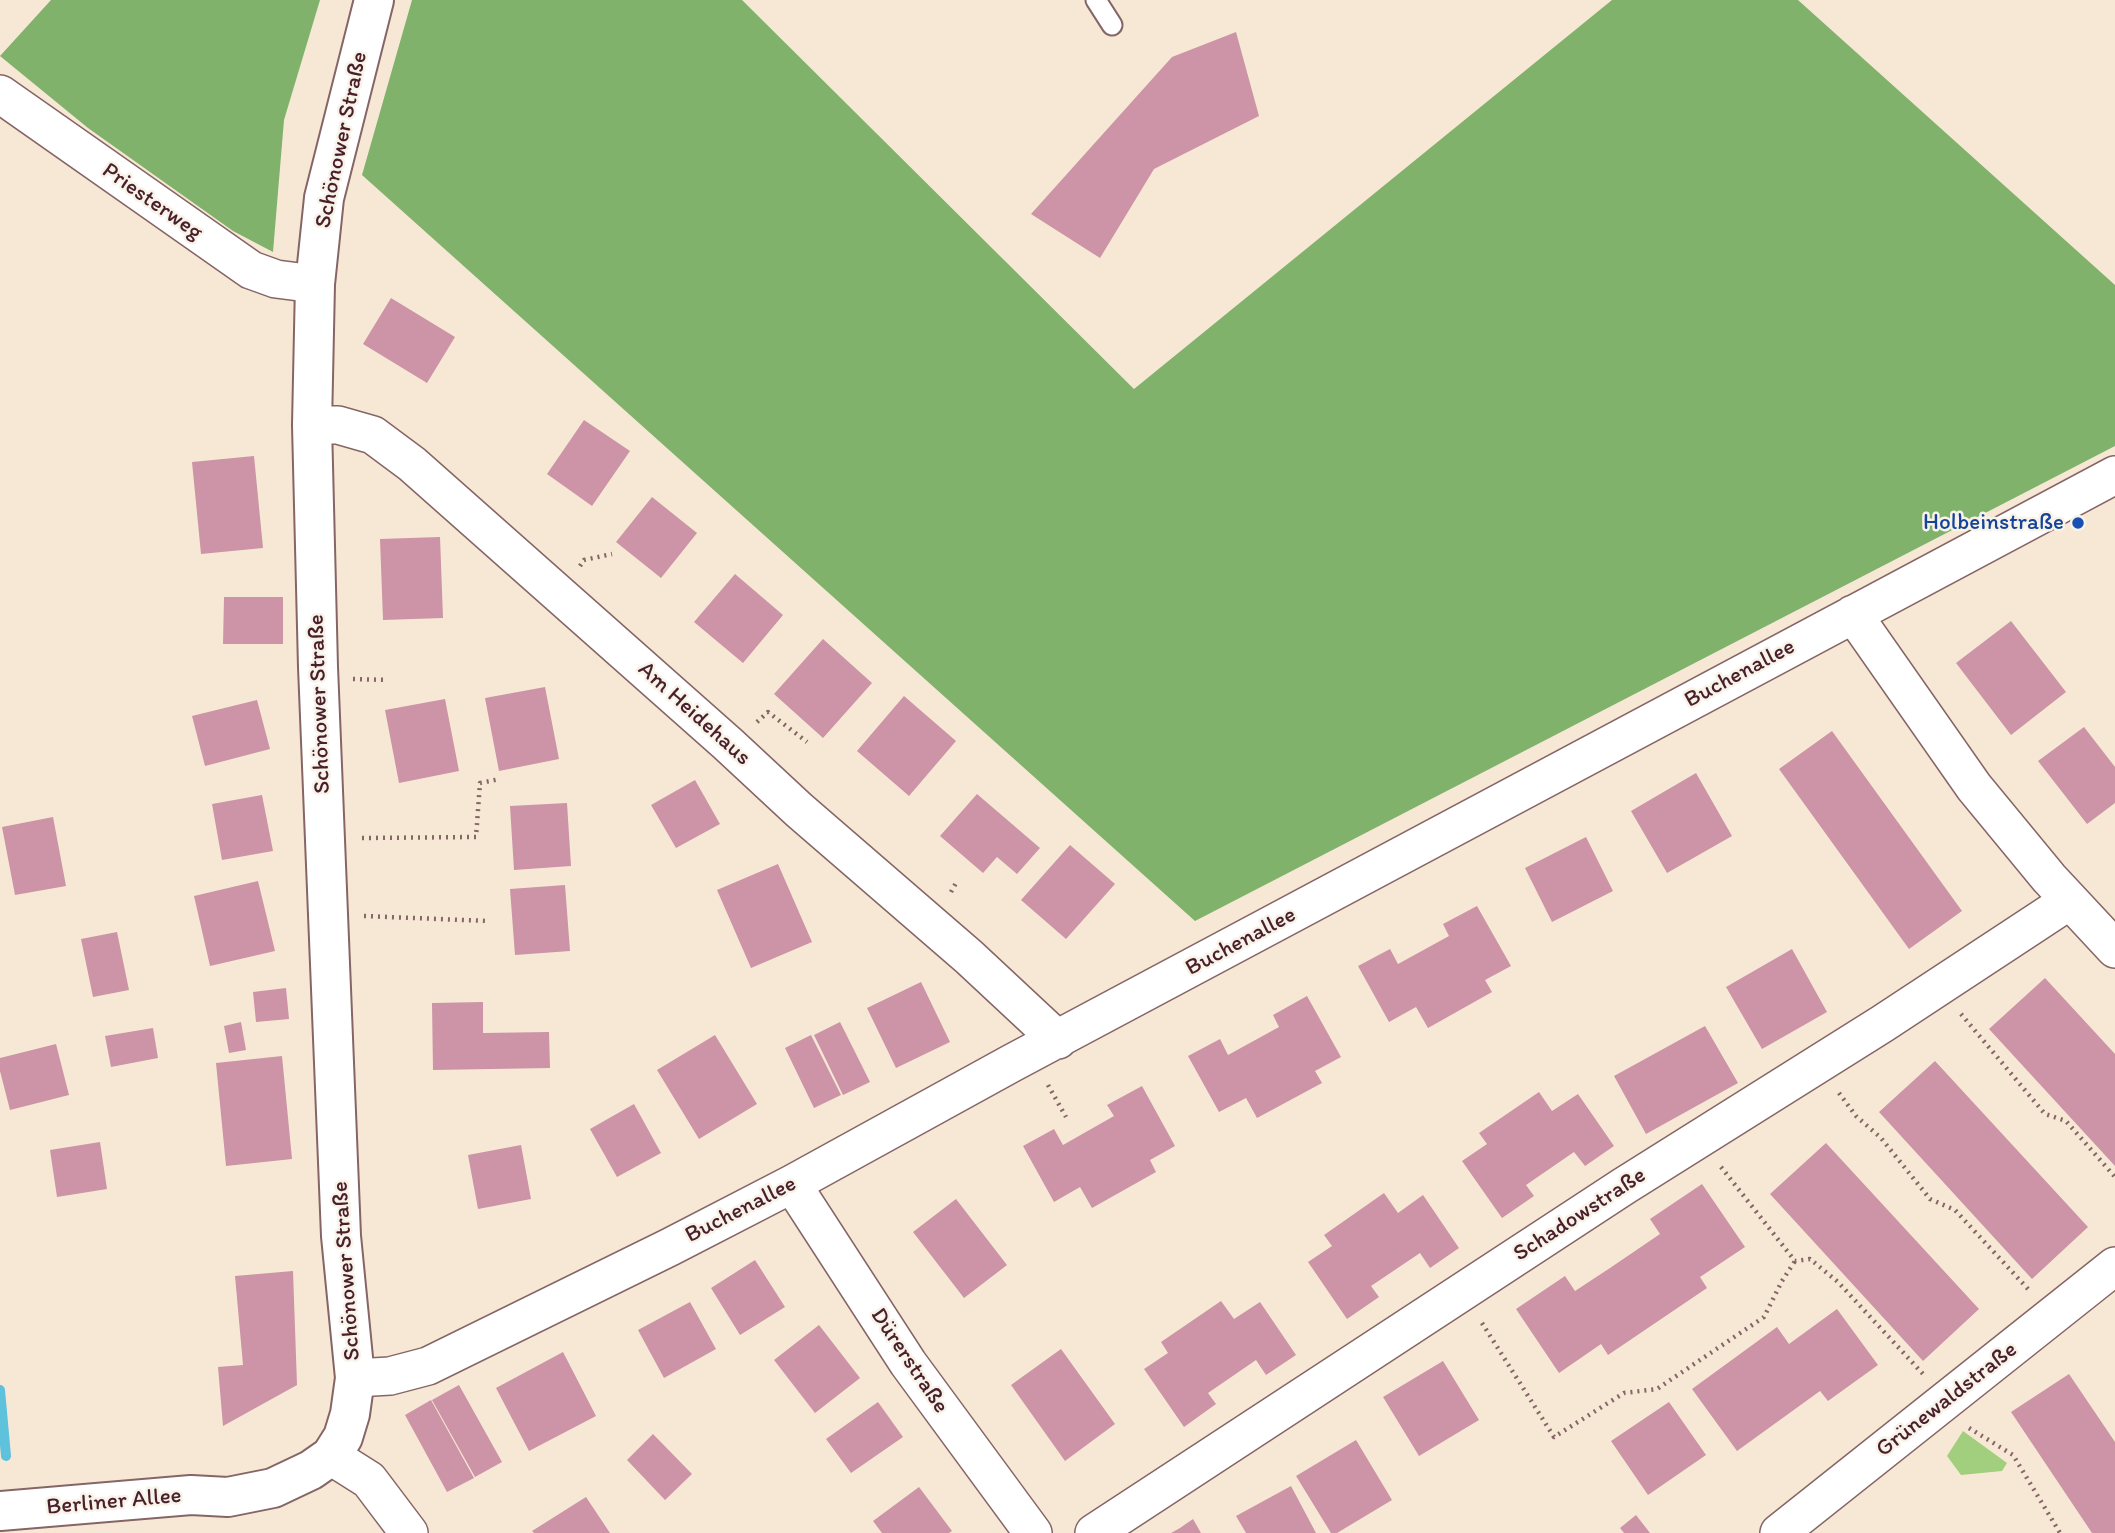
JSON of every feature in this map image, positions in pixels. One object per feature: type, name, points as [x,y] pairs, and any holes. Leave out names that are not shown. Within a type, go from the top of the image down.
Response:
[{"type":"street","name":"Schönower Straße","points":[[352,1396],[341,1236],[318,667],[312,425],[315,284],[324,198],[374,0]]},
{"type":"street","name":"Priesterweg","points":[[0,94],[251,270],[276,279],[315,284]]},
{"type":"street","name":"Am Heidehaus","points":[[312,425],[338,425],[373,435],[412,464],[799,810],[969,957],[1058,1040]]},
{"type":"street","name":"Buchenallee","points":[[352,1396],[390,1376],[428,1366],[792,1184],[2115,475]]},
{"type":"street","points":[[1853,614],[1974,787],[2069,901],[2115,949]]},
{"type":"street","name":"Schadowstraße","points":[[1094,1533],[1624,1186],[1818,1065],[2069,901]]},
{"type":"street","name":"Dürerstraße","points":[[792,1184],[908,1363],[1032,1533]]},
{"type":"street","name":"Grünewaldstraße","points":[[1779,1533],[2115,1266]]},
{"type":"street","points":[[352,1396],[343,1437],[331,1456],[369,1480],[409,1533]]},
{"type":"street","name":"Berliner Allee","points":[[0,1511],[191,1495],[228,1497],[273,1488],[311,1470],[331,1456]]},
{"type":"lane","points":[[1096,0],[1112,24]]},
{"type":"path","points":[[349,678],[388,680]]},
{"type":"path","points":[[351,838],[476,837],[480,783],[500,779]]},
{"type":"path","points":[[353,916],[488,920]]},
{"type":"path","points":[[1939,987],[2045,1114],[2066,1121],[2115,1177]]},
{"type":"path","points":[[1818,1065],[1856,1116],[1881,1138],[1930,1199],[1955,1210],[2052,1316]]},
{"type":"path","points":[[1698,1140],[1795,1261]]},
{"type":"path","points":[[1463,1292],[1554,1437],[1624,1393],[1657,1390],[1764,1317],[1795,1261],[1810,1259],[1838,1282],[1969,1427],[2013,1455],[2060,1533]]},
{"type":"green space","points":[[51,0],[320,0],[284,120],[273,252],[233,231],[88,128],[0,56]]},
{"type":"green space","points":[[412,0],[742,0],[1134,389],[1612,0],[1798,0],[2115,285],[2115,446],[1195,921],[362,175]]},
{"type":"green space","points":[[1963,1431],[2007,1463],[2002,1471],[1961,1475],[1947,1456]]},
{"type":"building","points":[[1236,32],[1259,116],[1154,169],[1100,258],[1031,214],[1172,57]]},
{"type":"building","points":[[391,298],[455,337],[427,383],[363,344]]},
{"type":"building","points":[[584,420],[630,451],[592,506],[547,474]]},
{"type":"building","points":[[254,456],[263,548],[201,554],[192,462]]},
{"type":"building","points":[[652,497],[697,533],[661,578],[616,542]]},
{"type":"building","points":[[440,537],[443,618],[383,620],[380,539]]},
{"type":"building","points":[[735,574],[783,615],[743,663],[694,622]]},
{"type":"building","points":[[224,597],[283,597],[283,644],[223,644]]},
{"type":"building","points":[[2011,621],[2066,692],[2011,735],[1956,663]]},
{"type":"building","points":[[823,639],[872,683],[823,738],[774,694]]},
{"type":"building","points":[[545,687],[559,759],[499,771],[485,698]]},
{"type":"building","points":[[904,696],[956,741],[909,796],[857,751]]},
{"type":"building","points":[[445,699],[459,771],[399,783],[385,710]]},
{"type":"building","points":[[257,700],[270,749],[205,766],[192,716]]},
{"type":"building","points":[[2084,727],[2115,767],[2115,803],[2087,824],[2038,761]]},
{"type":"building","points":[[1832,731],[1962,911],[1909,949],[1779,769]]},
{"type":"building","points":[[1696,773],[1732,836],[1667,873],[1631,811]]},
{"type":"building","points":[[695,780],[720,824],[676,848],[651,805]]},
{"type":"building","points":[[977,794],[1040,848],[1017,874],[997,857],[983,873],[940,836]]},
{"type":"building","points":[[262,795],[273,851],[222,860],[212,804]]},
{"type":"building","points":[[567,803],[571,866],[514,870],[510,806]]},
{"type":"building","points":[[53,817],[66,886],[15,895],[2,827]]},
{"type":"building","points":[[1586,837],[1613,891],[1552,922],[1525,868]]},
{"type":"building","points":[[1070,845],[1115,884],[1066,939],[1021,900]]},
{"type":"building","points":[[778,864],[812,942],[751,968],[717,890]]},
{"type":"building","points":[[258,881],[275,951],[210,966],[194,896]]},
{"type":"building","points":[[565,885],[570,951],[515,955],[510,889]]},
{"type":"building","points":[[1477,906],[1511,966],[1485,980],[1492,992],[1428,1028],[1416,1007],[1389,1022],[1358,966],[1390,949],[1398,964],[1449,936],[1443,924]]},
{"type":"building","points":[[117,932],[129,990],[93,997],[81,939]]},
{"type":"building","points":[[1792,949],[1827,1012],[1762,1049],[1726,987]]},
{"type":"building","points":[[2045,978],[2115,1054],[2115,1166],[1989,1029]]},
{"type":"building","points":[[921,982],[950,1042],[896,1068],[867,1008]]},
{"type":"building","points":[[286,988],[289,1019],[256,1022],[253,992]]},
{"type":"building","points":[[1307,996],[1341,1057],[1315,1071],[1322,1083],[1257,1118],[1246,1098],[1219,1112],[1188,1056],[1220,1039],[1228,1055],[1279,1027],[1273,1015]]},
{"type":"building","points":[[483,1002],[483,1033],[549,1032],[550,1068],[433,1070],[432,1003]]},
{"type":"building","points":[[241,1022],[246,1050],[229,1053],[224,1026]]},
{"type":"building","points":[[840,1022],[870,1082],[843,1095],[814,1035]]},
{"type":"building","points":[[1705,1026],[1738,1083],[1646,1134],[1614,1076]]},
{"type":"building","points":[[153,1028],[158,1058],[111,1067],[105,1036]]},
{"type":"building","points":[[715,1035],[757,1104],[699,1139],[657,1070]]},
{"type":"building","points":[[811,1035],[841,1095],[814,1108],[785,1048]]},
{"type":"building","points":[[56,1044],[69,1095],[10,1110],[0,1071],[0,1058]]},
{"type":"building","points":[[282,1056],[292,1159],[226,1166],[216,1063]]},
{"type":"building","points":[[1935,1061],[2088,1227],[2032,1279],[1879,1112]]},
{"type":"building","points":[[1142,1086],[1175,1146],[1150,1160],[1156,1172],[1092,1208],[1080,1187],[1054,1202],[1023,1146],[1054,1129],[1063,1145],[1114,1116],[1107,1105]]},
{"type":"building","points":[[1539,1092],[1552,1111],[1578,1094],[1614,1146],[1585,1166],[1574,1152],[1526,1185],[1534,1196],[1502,1218],[1462,1161],[1487,1144],[1479,1133]]},
{"type":"building","points":[[634,1104],[661,1153],[617,1177],[590,1129]]},
{"type":"building","points":[[100,1142],[107,1189],[57,1197],[50,1150]]},
{"type":"building","points":[[1826,1143],[1979,1309],[1923,1361],[1770,1194]]},
{"type":"building","points":[[521,1145],[531,1199],[478,1209],[468,1155]]},
{"type":"building","points":[[1702,1184],[1745,1247],[1700,1277],[1707,1288],[1608,1355],[1601,1344],[1559,1373],[1516,1309],[1565,1276],[1575,1291],[1610,1268],[1660,1234],[1650,1219]]},
{"type":"building","points":[[1384,1193],[1398,1213],[1423,1195],[1459,1248],[1430,1268],[1420,1253],[1371,1286],[1379,1297],[1347,1319],[1308,1262],[1332,1246],[1324,1235]]},
{"type":"building","points":[[956,1199],[1007,1265],[964,1298],[913,1232]]},
{"type":"building","points":[[755,1260],[785,1307],[740,1335],[711,1288]]},
{"type":"building","points":[[293,1271],[297,1385],[223,1426],[218,1367],[243,1365],[235,1276]]},
{"type":"building","points":[[1221,1301],[1234,1319],[1260,1302],[1296,1355],[1266,1375],[1256,1360],[1208,1393],[1216,1404],[1184,1427],[1144,1369],[1168,1353],[1161,1342]]},
{"type":"building","points":[[690,1302],[716,1349],[664,1378],[638,1330]]},
{"type":"building","points":[[1837,1309],[1878,1365],[1828,1401],[1820,1391],[1737,1451],[1692,1389],[1777,1327],[1789,1344]]},
{"type":"building","points":[[819,1325],[860,1378],[815,1413],[774,1360]]},
{"type":"building","points":[[1061,1349],[1115,1424],[1065,1461],[1011,1385]]},
{"type":"building","points":[[563,1352],[596,1416],[529,1451],[496,1388]]},
{"type":"building","points":[[1443,1361],[1479,1420],[1419,1456],[1383,1397]]},
{"type":"building","points":[[2069,1374],[2115,1442],[2115,1533],[2092,1533],[2011,1412]]},
{"type":"building","points":[[459,1385],[502,1462],[475,1477],[432,1400]]},
{"type":"building","points":[[431,1400],[474,1478],[447,1492],[405,1415]]},
{"type":"building","points":[[878,1402],[903,1437],[851,1473],[826,1439]]},
{"type":"building","points":[[1669,1402],[1706,1455],[1648,1495],[1611,1441]]},
{"type":"building","points":[[653,1434],[692,1474],[665,1500],[627,1460]]},
{"type":"building","points":[[1356,1440],[1392,1500],[1337,1533],[1331,1533],[1296,1476]]},
{"type":"building","points":[[1291,1486],[1316,1533],[1246,1533],[1236,1516]]},
{"type":"building","points":[[919,1487],[952,1531],[882,1533],[873,1521]]},
{"type":"building","points":[[586,1497],[610,1533],[532,1531]]},
{"type":"building","points":[[1636,1515],[1650,1533],[1624,1533],[1620,1528]]},
{"type":"building","points":[[1193,1519],[1201,1533],[1171,1533],[1180,1528]]},
{"type":"waterway","points":[[0,1390],[6,1456]]},
{"type":"place","name":"Holbeinstraße","points":[[2078,523]]}]
